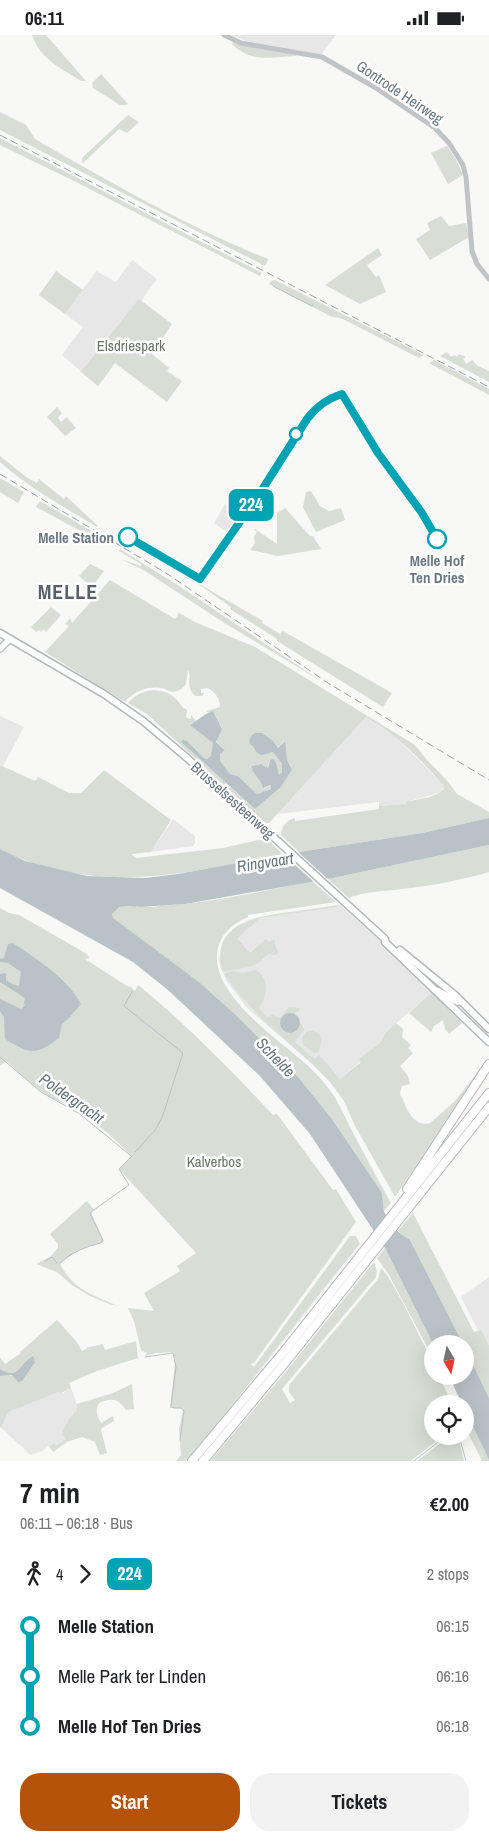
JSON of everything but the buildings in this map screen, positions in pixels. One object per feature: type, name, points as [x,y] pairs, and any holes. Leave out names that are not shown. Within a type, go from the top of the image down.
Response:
[{"type":"highway","points":[[402,1201],[489,1065]]},
{"type":"highway","points":[[192,1461],[280,1356],[489,1093]]},
{"type":"highway","points":[[203,1461],[284,1365],[489,1107]]},
{"type":"main road","name":"Brusselsesteenweg","points":[[0,633],[100,693],[186,757],[385,939],[388,939],[454,995],[489,1029]]},
{"type":"main road","points":[[0,649],[10,639]]},
{"type":"main road","name":"Brusselsesteenweg","points":[[385,939],[385,942],[432,989],[489,1042]]},
{"type":"main road","points":[[420,976],[454,995]]},
{"type":"main road","points":[[432,989],[458,1002],[478,1019]]},
{"type":"street","name":"Gontrode Heirweg","points":[[224,35],[241,43],[322,57],[369,83],[435,128],[449,143],[463,165],[466,177],[472,251],[477,265],[489,279]]},
{"type":"shaded area","points":[[230,35],[336,35],[321,55],[250,42]]},
{"type":"shaded area","points":[[132,260],[157,279],[141,301],[155,312],[134,342],[169,368],[165,373],[167,402],[115,363],[98,386],[62,355],[83,327],[65,314],[96,271],[116,282]]},
{"type":"shaded area","points":[[225,504],[231,510],[238,513],[239,516],[228,533],[214,523]]},
{"type":"shaded area","points":[[0,716],[24,727],[3,766],[0,765]]},
{"type":"shaded area","points":[[366,717],[398,740],[438,779],[444,788],[439,793],[406,802],[406,804],[379,806],[379,802],[277,814]]},
{"type":"shaded area","points":[[173,819],[195,836],[193,846],[151,852]]},
{"type":"shaded area","points":[[340,905],[387,947],[432,992],[386,1032],[380,1043],[340,1079],[319,1056],[311,1063],[247,1008],[226,980],[219,960],[222,944],[228,934],[249,920]]},
{"type":"shaded area","points":[[489,1277],[489,1352],[461,1297]]},
{"type":"shaded area","points":[[71,1388],[77,1410],[68,1420],[65,1427],[65,1439],[56,1446],[53,1443],[42,1451],[31,1455],[1,1428],[8,1413],[13,1410],[28,1402],[58,1392],[63,1393]]},
{"type":"green space","points":[[32,35],[46,35],[86,81],[81,81],[46,57]]},
{"type":"green space","points":[[233,42],[297,54],[296,56],[278,57],[254,56],[239,50],[232,44]]},
{"type":"green space","points":[[101,74],[127,105],[120,105],[93,88],[92,83]]},
{"type":"green space","points":[[0,112],[26,125],[35,139],[120,187],[208,233],[268,259],[265,266],[0,130]]},
{"type":"green space","points":[[128,115],[139,122],[127,133],[119,129],[83,163],[82,158]]},
{"type":"green space","points":[[0,138],[262,273],[260,276],[0,145]]},
{"type":"green space","points":[[447,146],[463,175],[448,184],[431,153]]},
{"type":"green space","points":[[441,216],[449,226],[466,223],[469,237],[430,260],[416,239],[430,230],[427,223]]},
{"type":"green space","points":[[378,248],[382,255],[367,265],[376,277],[379,275],[386,292],[360,304],[325,285]]},
{"type":"green space","points":[[56,271],[83,290],[65,314],[39,295]]},
{"type":"green space","points":[[275,280],[424,355],[419,358],[343,319],[330,316],[269,284]]},
{"type":"green space","name":"Elsdriespark","points":[[139,299],[172,324],[152,354],[169,368],[167,371],[182,381],[167,402],[115,363],[98,386],[81,372]]},
{"type":"green space","points":[[447,352],[451,357],[455,355],[457,357],[459,354],[466,357],[463,359],[466,364],[472,360],[478,366],[489,371],[489,382],[440,356]]},
{"type":"green space","points":[[434,360],[489,389],[489,395],[429,363]]},
{"type":"green space","points":[[57,407],[62,413],[58,418],[61,422],[67,417],[76,428],[65,436],[47,417]]},
{"type":"green space","points":[[0,456],[26,477],[37,483],[39,479],[64,499],[66,496],[98,526],[59,505],[35,489],[0,462]]},
{"type":"green space","points":[[0,478],[24,492],[18,503],[0,492]]},
{"type":"green space","points":[[311,491],[320,506],[329,511],[341,508],[345,520],[316,532],[303,507],[306,492]]},
{"type":"green space","points":[[40,501],[93,532],[93,537],[90,535],[88,540],[84,538],[86,534],[36,507]]},
{"type":"green space","points":[[285,508],[310,536],[313,536],[321,549],[278,556],[250,550],[255,543],[254,537],[257,532],[255,529],[277,544],[277,513]]},
{"type":"green space","points":[[120,549],[321,681],[226,624],[145,571],[121,559],[141,566],[141,564],[119,551]]},
{"type":"green space","points":[[90,564],[104,571],[92,587],[79,576]]},
{"type":"green space","points":[[110,580],[175,619],[179,613],[195,622],[255,647],[415,745],[457,794],[489,812],[489,818],[422,833],[299,852],[281,835],[282,829],[289,820],[295,818],[295,821],[379,809],[379,806],[406,804],[406,802],[439,793],[444,789],[443,785],[407,748],[386,730],[366,717],[269,823],[265,823],[147,714],[128,703],[138,694],[157,690],[176,699],[187,710],[186,718],[191,719],[191,715],[196,721],[190,724],[213,743],[212,756],[207,759],[204,758],[187,741],[182,743],[255,809],[281,787],[292,768],[287,760],[284,741],[278,748],[273,741],[253,746],[259,754],[273,752],[282,764],[282,772],[279,775],[277,766],[269,761],[268,768],[261,764],[250,766],[264,788],[271,786],[271,789],[257,794],[238,776],[229,774],[220,761],[220,754],[225,750],[216,741],[222,728],[213,711],[208,713],[207,711],[220,707],[218,698],[208,688],[201,689],[201,693],[204,693],[202,696],[195,696],[189,685],[190,676],[188,670],[186,684],[178,691],[172,692],[162,688],[146,689],[137,692],[125,702],[45,652],[69,626],[65,624],[70,618],[72,623]]},
{"type":"green space","points":[[194,581],[263,621],[262,623],[280,634],[283,631],[392,693],[383,707],[277,641],[277,639],[230,609],[231,607]]},
{"type":"green space","points":[[51,607],[61,615],[46,632],[43,629],[41,632],[39,630],[36,632],[31,627]]},
{"type":"green space","points":[[0,765],[35,781],[38,777],[69,793],[81,793],[104,770],[171,820],[151,852],[131,854],[136,858],[223,848],[267,838],[283,855],[196,871],[138,877],[79,874],[50,868],[18,858],[0,849]]},
{"type":"green space","points":[[489,845],[489,872],[457,880],[395,890],[369,892],[349,898],[328,879]]},
{"type":"green space","points":[[312,881],[336,902],[248,915],[248,917],[238,922],[225,933],[218,948],[217,965],[223,981],[233,997],[247,1013],[309,1067],[332,1094],[391,1203],[384,1211],[382,1193],[298,1077],[237,1016],[199,982],[112,918],[112,913],[118,907],[154,907],[199,902]]},
{"type":"green space","points":[[340,905],[260,918],[237,938],[250,953],[266,939],[269,942],[274,939],[279,953],[275,955],[269,954],[252,966],[223,972],[220,956],[223,943],[229,933],[238,926],[250,921],[263,917],[276,914]]},
{"type":"green space","name":"Kalverbos","points":[[0,908],[9,913],[19,915],[87,954],[89,958],[85,959],[135,991],[138,985],[174,1016],[273,1115],[277,1114],[333,1190],[336,1189],[356,1222],[254,1363],[250,1364],[254,1367],[350,1236],[356,1236],[360,1244],[186,1461],[176,1461],[181,1455],[179,1430],[183,1410],[182,1408],[170,1408],[175,1362],[173,1352],[145,1356],[147,1353],[141,1350],[134,1321],[128,1308],[154,1311],[144,1293],[180,1271],[177,1266],[196,1253],[119,1169],[131,1156],[118,1143],[77,1109],[42,1092],[6,1061],[0,1066]]},
{"type":"green space","points":[[256,970],[261,974],[266,983],[266,993],[259,1008],[267,1018],[272,1015],[280,1018],[289,1007],[299,1008],[295,1014],[304,1029],[295,1042],[314,1059],[319,1055],[340,1079],[361,1062],[359,1059],[380,1043],[386,1032],[396,1023],[403,1029],[402,1037],[411,1045],[408,1048],[413,1053],[400,1066],[408,1076],[410,1084],[402,1086],[400,1094],[410,1115],[421,1123],[430,1123],[455,1101],[481,1070],[395,1197],[354,1124],[344,1101],[330,1082],[261,1018],[224,974],[232,971],[241,973]]},
{"type":"green space","points":[[432,992],[462,1023],[449,1034],[445,1029],[443,1020],[434,1026],[431,1032],[409,1013]]},
{"type":"green space","points":[[307,1032],[318,1033],[322,1038],[319,1052],[314,1053],[303,1044],[302,1038]]},
{"type":"green space","points":[[87,1201],[94,1210],[91,1212],[104,1242],[80,1250],[60,1264],[78,1286],[118,1306],[90,1296],[72,1285],[57,1272],[36,1264],[50,1257],[58,1248],[58,1244],[50,1234]]},
{"type":"green space","points":[[413,1213],[474,1332],[481,1330],[489,1346],[489,1398],[474,1367],[474,1335],[458,1335],[410,1240],[398,1231]]},
{"type":"green space","points":[[385,1248],[428,1335],[424,1335],[424,1341],[389,1275],[377,1258]]},
{"type":"green space","points":[[374,1262],[377,1271],[376,1277],[282,1389],[290,1403],[295,1400],[289,1392],[289,1385],[378,1279],[381,1268],[402,1301],[424,1345],[424,1385],[443,1385],[448,1395],[424,1395],[424,1445],[431,1445],[410,1461],[210,1461],[284,1374]]},
{"type":"green space","points":[[57,1320],[76,1341],[82,1351],[86,1348],[103,1344],[105,1350],[136,1341],[138,1358],[97,1371],[69,1383],[71,1388],[61,1393],[58,1392],[13,1410],[8,1413],[1,1428],[0,1376],[25,1375],[32,1365],[32,1356],[17,1370],[10,1373],[0,1369],[0,1357],[5,1364],[21,1353]]},
{"type":"green space","points":[[132,1384],[134,1409],[126,1410],[120,1403],[114,1400],[99,1403],[97,1408],[98,1418],[101,1423],[113,1416],[114,1421],[101,1430],[107,1453],[100,1455],[95,1442],[82,1437],[67,1442],[53,1452],[49,1446],[54,1443],[56,1446],[65,1439],[62,1434],[68,1420],[77,1410],[77,1404],[113,1393]]},
{"type":"green space","points":[[474,1429],[489,1460],[482,1461],[474,1445]]},
{"type":"green space","points":[[438,1445],[460,1445],[464,1461],[417,1461]]},
{"type":"water","points":[[213,711],[222,729],[216,742],[225,750],[220,754],[220,761],[230,774],[238,776],[257,794],[271,789],[271,786],[263,788],[251,766],[261,764],[268,768],[270,760],[274,759],[279,775],[282,772],[282,764],[273,752],[262,755],[257,753],[249,743],[251,736],[255,733],[262,733],[273,741],[278,748],[285,741],[287,760],[292,769],[281,787],[255,809],[181,742],[183,740],[187,741],[204,758],[207,759],[211,756],[213,743],[190,725]]},
{"type":"water","points":[[489,818],[489,845],[328,879],[185,904],[119,907],[112,914],[113,918],[199,982],[237,1016],[298,1077],[331,1118],[382,1193],[384,1212],[397,1231],[410,1240],[458,1335],[428,1335],[385,1248],[310,1134],[259,1075],[168,990],[133,962],[0,888],[0,849],[25,861],[87,876],[145,878],[422,833]]},
{"type":"water","points":[[13,943],[42,963],[68,985],[81,1004],[62,1024],[59,1038],[38,1050],[32,1051],[21,1048],[5,1039],[4,1017],[0,1011],[0,999],[21,1009],[25,1005],[25,998],[0,982],[0,974],[6,973],[6,980],[19,986],[21,972],[8,963],[0,962],[0,959],[4,958],[8,944]]},
{"type":"water","points":[[290,1013],[297,1016],[300,1023],[297,1030],[290,1033],[283,1030],[280,1023],[283,1016]]},
{"type":"water","points":[[33,1356],[35,1362],[22,1381],[18,1382],[12,1375],[0,1376],[0,1369],[11,1373],[15,1372]]},
{"type":"water","points":[[474,1367],[489,1398],[489,1460],[474,1429],[474,1395],[458,1395],[453,1385],[474,1385]]},
{"type":"pier","points":[[296,850],[330,881],[315,883],[281,852]]},
{"type":"waterway","points":[[273,286],[312,306],[313,304]]},
{"type":"waterway","points":[[132,992],[124,1006],[183,1053],[163,1115],[156,1129],[135,1152]]},
{"type":"waterway","name":"Poldergracht","points":[[0,1057],[41,1092],[80,1114],[131,1156]]},
{"type":"waterway","points":[[60,1263],[79,1250],[101,1243],[103,1240],[90,1214],[129,1185],[119,1169],[132,1156]]},
{"type":"waterway","points":[[45,1261],[52,1257],[57,1263]]},
{"type":"waterway","points":[[145,1357],[173,1353],[176,1367],[171,1406],[173,1408],[181,1408],[184,1411],[180,1440]]},
{"type":"waterway","points":[[414,1461],[434,1445]]},
{"type":"waterway","points":[[462,1445],[466,1461]]},
{"type":"railway","points":[[0,135],[489,387]]},
{"type":"railway","points":[[0,474],[166,573],[328,683],[489,780]]},
{"type":"bus line","name":"224","points":[[128,537],[200,579],[260,493],[314,409],[332,397],[342,394],[378,453],[422,513],[437,539]]},
{"type":"place","name":"Melle Station","points":[[128,537]]},
{"type":"place","name":"Melle Hof Ten Dries","points":[[437,539]]},
{"type":"district","name":"MELLE","points":[[68,591]]},
{"type":"water label","name":"Ringvaart","points":[[265,862]]},
{"type":"water label","name":"Schelde","points":[[276,1057]]}]
